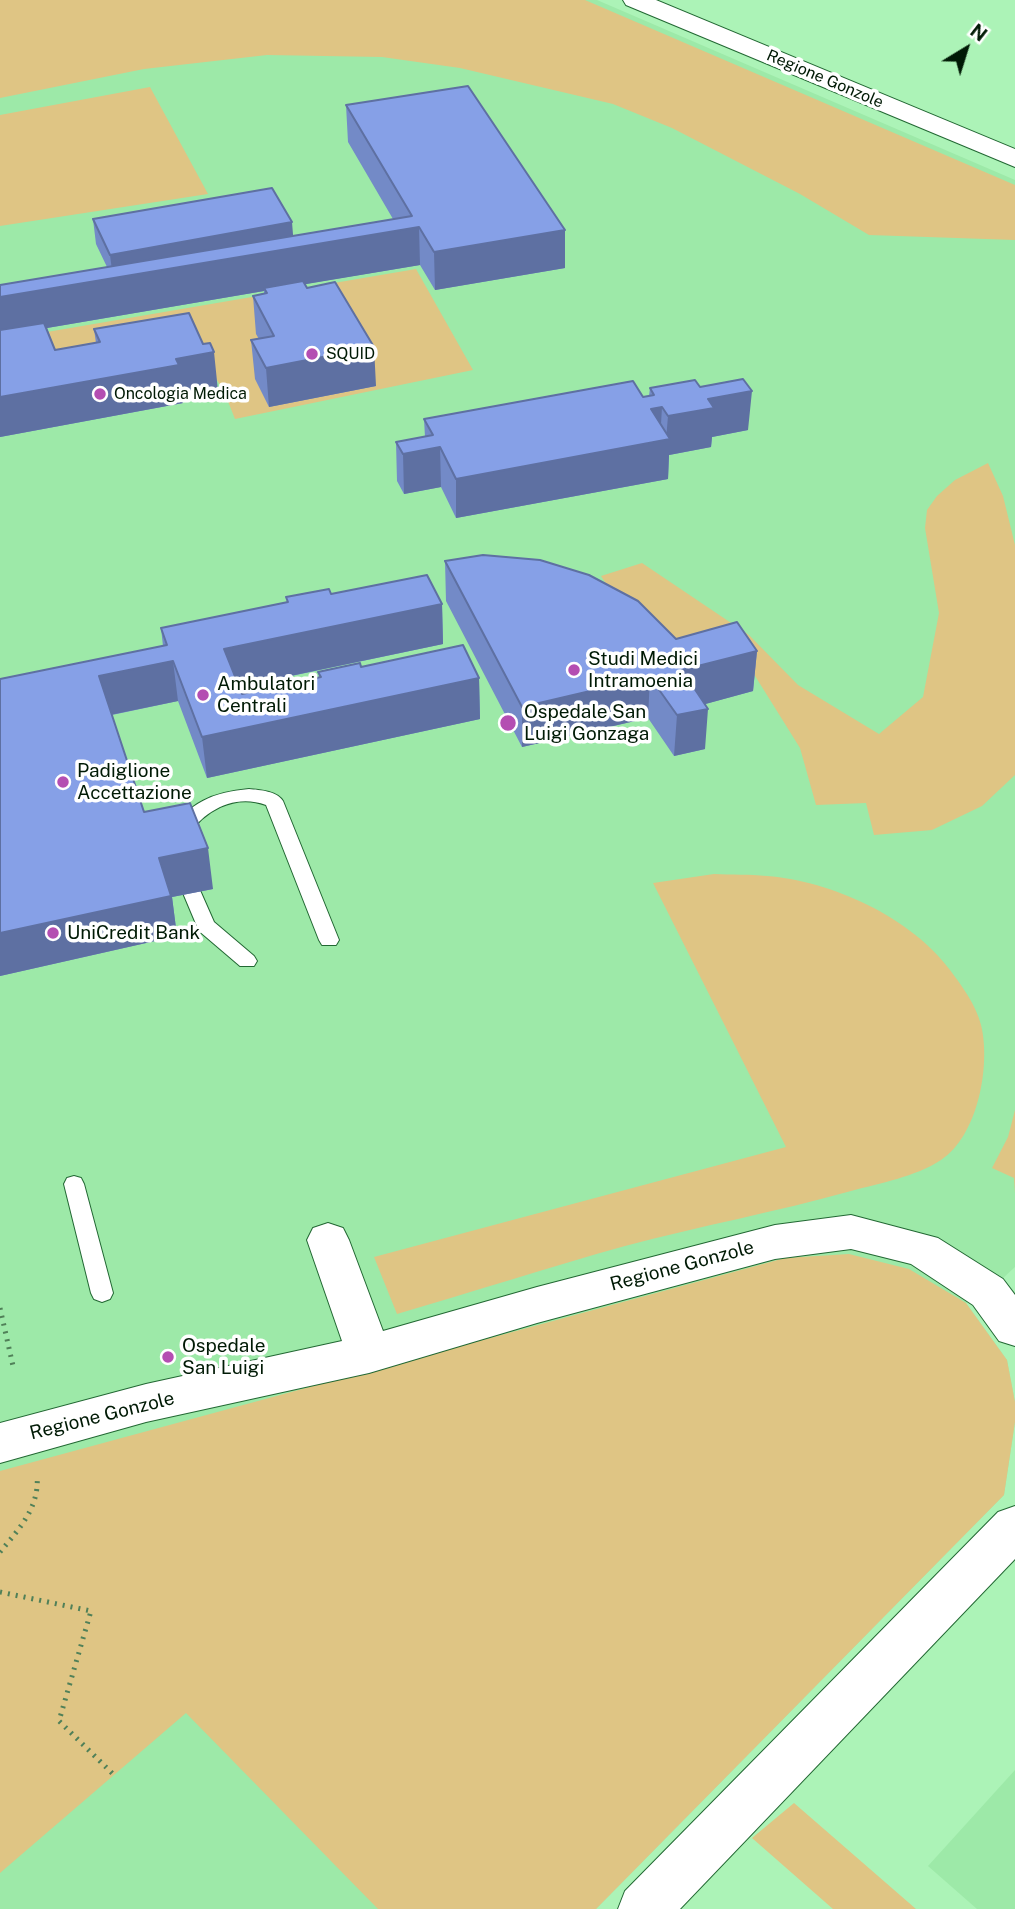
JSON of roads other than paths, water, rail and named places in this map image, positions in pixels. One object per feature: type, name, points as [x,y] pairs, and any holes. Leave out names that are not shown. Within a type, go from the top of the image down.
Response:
[{"type":"street","name":"Regione Gonzole","points":[[635,0],[1015,159]]},
{"type":"street","name":"Regione Gonzole","points":[[17,1452],[146,1404],[369,1354],[537,1305],[775,1242],[851,1232],[923,1250],[1001,1300],[1015,1328]]},
{"type":"street","points":[[328,1240],[369,1354]]},
{"type":"street","points":[[644,1909],[1015,1527]]},
{"type":"lane","points":[[176,847],[183,824],[200,808],[234,797],[264,795],[274,801],[329,940]]},
{"type":"lane","points":[[192,893],[206,926],[247,961]]},
{"type":"lane","points":[[74,1184],[102,1293]]},
{"type":"place","name":"SQUID","points":[[312,354]]},
{"type":"place","name":"Oncologia Medica","points":[[100,394]]},
{"type":"place","name":"Studi Medici Intramoenia","points":[[574,670]]},
{"type":"place","name":"Ambulatori Centrali","points":[[203,695]]},
{"type":"place","name":"Ospedale San Luigi Gonzaga","points":[[508,723]]},
{"type":"place","name":"Padiglione Accettazione","points":[[63,782]]},
{"type":"place","name":"UniCredit Bank","points":[[53,933]]},
{"type":"place","name":"Ospedale San Luigi","points":[[168,1357]]}]
